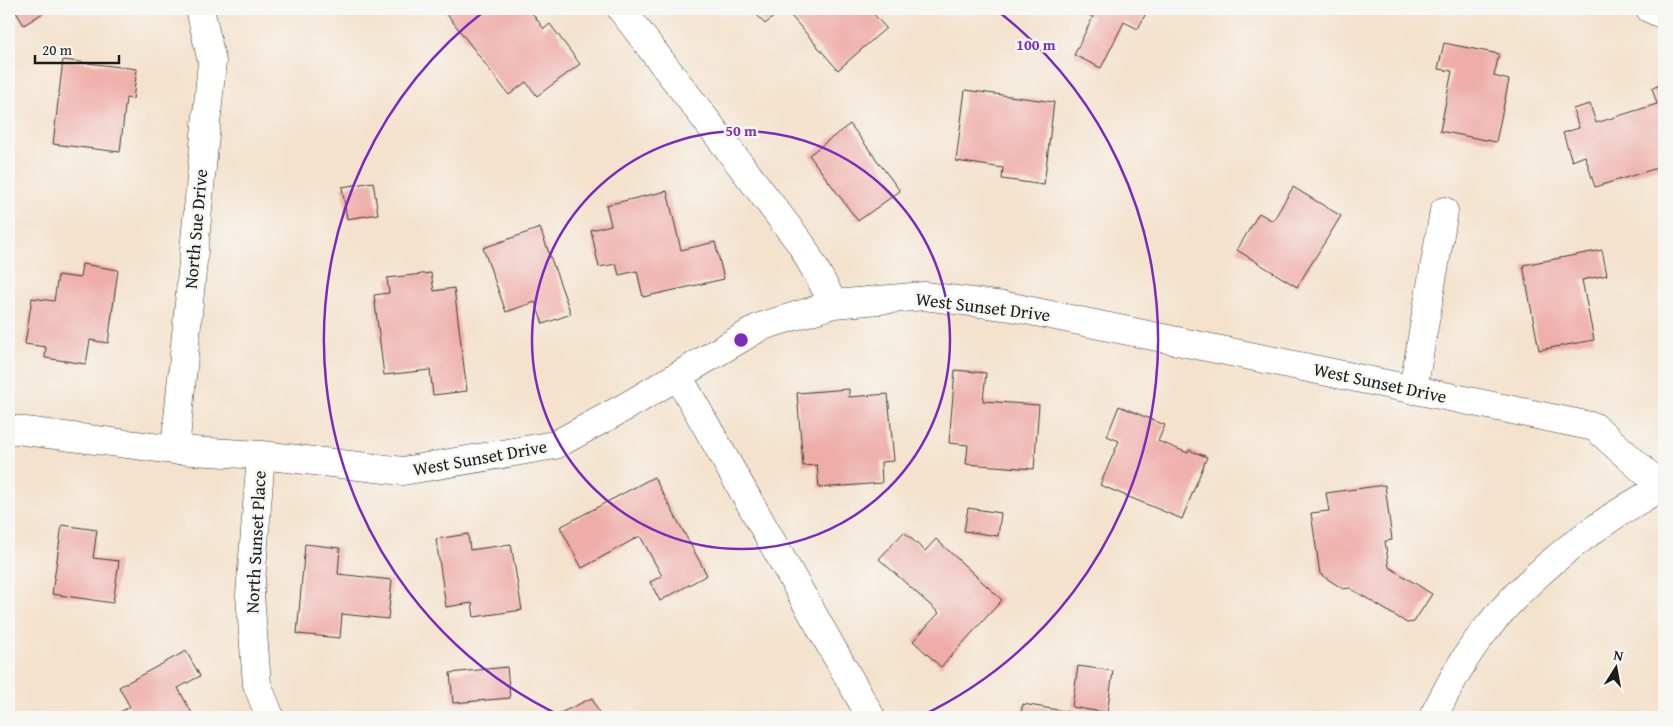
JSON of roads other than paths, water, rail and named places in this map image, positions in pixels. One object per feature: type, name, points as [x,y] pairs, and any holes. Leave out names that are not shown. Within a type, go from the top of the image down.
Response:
[{"type":"street","name":"North Sue Drive","points":[[175,450],[212,62],[200,9]]},
{"type":"street","points":[[620,9],[801,244],[834,304]]},
{"type":"street","points":[[1650,9],[1664,15]]},
{"type":"street","points":[[1413,390],[1444,211]]},
{"type":"street","name":"West Sunset Drive","points":[[9,429],[175,450],[261,455],[403,471],[555,445],[627,406],[760,327],[834,304],[924,296],[1012,307],[1596,427],[1663,487]]},
{"type":"street","points":[[678,376],[871,717]]},
{"type":"street","name":"North Sunset Place","points":[[261,455],[250,595],[257,684],[270,717]]},
{"type":"street","points":[[1433,717],[1455,675],[1478,640],[1516,594],[1554,559],[1595,529],[1663,487]]}]
